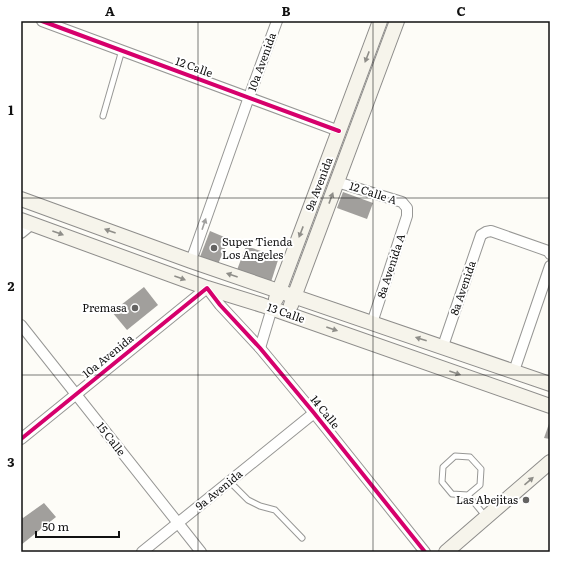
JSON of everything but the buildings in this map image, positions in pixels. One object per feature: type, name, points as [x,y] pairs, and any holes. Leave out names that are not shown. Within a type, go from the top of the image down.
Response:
[{"type":"main road","name":"9a Avenida","points":[[272,308],[380,21]]},
{"type":"main road","name":"9a Avenida","points":[[288,314],[397,21]]},
{"type":"main road","name":"13 Calle","points":[[21,199],[191,261],[443,346],[550,384]]},
{"type":"main road","name":"13 Calle","points":[[25,226],[207,288],[272,308],[550,406]]},
{"type":"main road","points":[[446,552],[550,462]]},
{"type":"street","name":"12 Calle","points":[[42,21],[339,131]]},
{"type":"street","name":"10a Avenida","points":[[191,261],[248,97],[277,21]]},
{"type":"street","name":"12 Calle A","points":[[337,182],[402,202],[408,208]]},
{"type":"street","name":"8a Avenida A","points":[[372,323],[407,216],[408,208]]},
{"type":"street","name":"8a Avenida","points":[[443,346],[482,235],[491,231],[548,251],[550,254]]},
{"type":"street","points":[[514,371],[550,266]]},
{"type":"street","name":"10a Avenida","points":[[21,439],[207,288]]},
{"type":"street","name":"14 Calle","points":[[207,288],[220,305],[260,348],[314,413],[425,552]]},
{"type":"street","name":"9a Avenida","points":[[260,348],[272,308]]},
{"type":"street","name":"15 Calle","points":[[21,325],[201,552]]},
{"type":"street","name":"9a Avenida","points":[[142,552],[314,413]]},
{"type":"lane","points":[[103,116],[122,50]]},
{"type":"lane","points":[[468,495],[480,484],[481,469],[470,457],[455,456],[443,467],[442,482],[452,494],[468,495],[487,518]]},
{"type":"lane","points":[[230,482],[248,500],[260,506],[275,510],[302,538]]},
{"type":"cycle path","points":[[42,21],[339,131]]},
{"type":"cycle path","points":[[21,439],[207,288],[220,305],[260,348],[314,413],[425,552]]},
{"type":"place","name":"Super Tienda Los Angeles","points":[[214,248]]},
{"type":"place","name":"Premasa","points":[[135,308]]},
{"type":"place","name":"Las Abejitas","points":[[526,500]]}]
